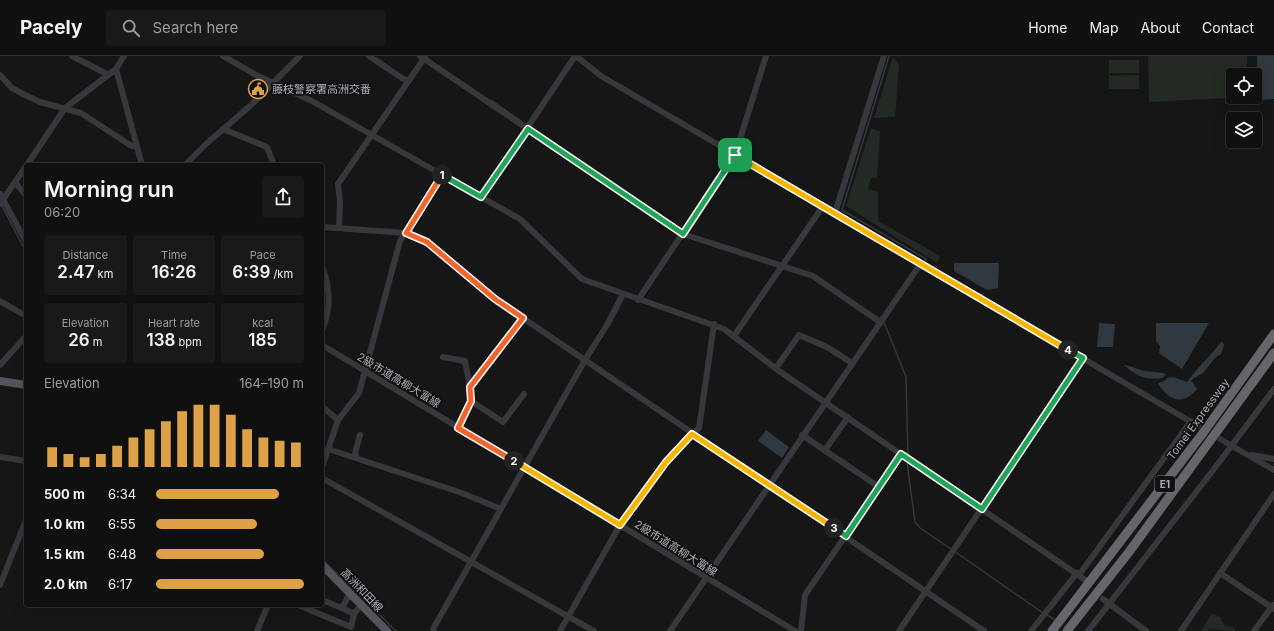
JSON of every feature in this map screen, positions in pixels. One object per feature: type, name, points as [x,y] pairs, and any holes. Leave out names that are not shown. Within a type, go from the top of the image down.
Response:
[{"type":"highway","name":"Tomei Expressway","points":[[1052,631],[1199,439],[1274,334]]},
{"type":"highway","name":"Tomei Expressway","points":[[1067,631],[1129,552],[1274,352]]},
{"type":"main road","points":[[0,381],[24,385]]},
{"type":"main road","name":"高洲和田線","points":[[324,566],[387,631]]},
{"type":"street","points":[[72,56],[107,74]]},
{"type":"street","points":[[27,163],[65,108],[107,74],[116,69],[124,56]]},
{"type":"street","points":[[223,56],[274,84],[312,101],[441,175],[520,218],[582,280],[638,300],[714,324],[734,336],[776,368],[1080,576]]},
{"type":"street","points":[[187,163],[206,144],[274,84],[300,56]]},
{"type":"street","points":[[369,56],[408,82]]},
{"type":"street","points":[[481,197],[576,56],[601,76],[1198,426]]},
{"type":"street","points":[[638,300],[735,155],[766,56]]},
{"type":"street","points":[[835,213],[884,56]]},
{"type":"street","points":[[339,228],[340,203],[338,184],[408,82],[423,57],[683,234],[781,267],[813,276],[880,322]]},
{"type":"street","points":[[116,69],[141,163]]},
{"type":"street","points":[[0,76],[12,88],[25,95],[40,102],[81,113],[130,145],[137,147]]},
{"type":"street","points":[[223,129],[267,147],[273,163]]},
{"type":"street","points":[[24,168],[1,199],[24,232]]},
{"type":"street","points":[[324,461],[338,420],[359,393],[400,241],[441,175]]},
{"type":"street","points":[[15,182],[24,193]]},
{"type":"street","points":[[734,336],[823,206]]},
{"type":"street","points":[[324,227],[406,233],[427,242],[495,299],[984,631]]},
{"type":"street","points":[[670,631],[802,435],[921,263]]},
{"type":"street","points":[[324,273],[328,288],[329,302],[328,314],[324,325]]},
{"type":"street","points":[[434,631],[433,629],[585,360],[607,325],[623,294]]},
{"type":"street","points":[[0,300],[24,315]]},
{"type":"street","points":[[470,387],[523,318]]},
{"type":"street","points":[[560,631],[620,525],[666,462],[699,428],[714,324]]},
{"type":"street","points":[[776,368],[800,335],[827,347],[852,363]]},
{"type":"street","points":[[0,365],[24,338]]},
{"type":"street","name":"2級市道高柳大富線","points":[[324,346],[705,578],[795,631]]},
{"type":"street","points":[[443,357],[465,362],[471,401],[458,428]]},
{"type":"street","points":[[899,631],[1083,358]]},
{"type":"street","points":[[1088,631],[1274,389]]},
{"type":"street","points":[[471,401],[503,422],[524,394]]},
{"type":"street","points":[[324,408],[338,420]]},
{"type":"street","points":[[825,450],[848,417]]},
{"type":"street","points":[[1031,631],[1080,576],[1191,421]]},
{"type":"street","points":[[357,458],[355,453],[360,435]]},
{"type":"street","points":[[802,435],[879,487]]},
{"type":"street","points":[[1225,442],[1274,470]]},
{"type":"street","points":[[328,449],[462,493],[501,509]]},
{"type":"street","points":[[801,631],[805,595],[901,454]]},
{"type":"street","points":[[1251,456],[1274,459]]},
{"type":"street","points":[[0,457],[24,461]]},
{"type":"street","points":[[324,479],[594,631]]},
{"type":"street","points":[[1180,631],[1274,494]]},
{"type":"street","points":[[0,585],[24,525]]},
{"type":"street","points":[[1220,573],[1273,606],[1254,631]]},
{"type":"street","points":[[342,608],[350,593]]},
{"type":"street","points":[[1103,599],[1146,631]]},
{"type":"street","points":[[324,601],[354,614]]},
{"type":"street","points":[[302,607],[351,629],[354,614],[362,605]]},
{"type":"street","points":[[257,631],[267,607]]},
{"type":"shaded area","points":[[1148,56],[1247,56],[1247,68],[1226,68],[1226,98],[1149,102]]},
{"type":"shaded area","points":[[1257,56],[1274,56],[1274,99],[1262,100],[1262,68],[1257,68]]},
{"type":"shaded area","points":[[893,57],[899,65],[895,117],[874,118]]},
{"type":"shaded area","points":[[1109,60],[1139,60],[1139,73],[1109,73]]},
{"type":"shaded area","points":[[1139,75],[1139,89],[1109,89],[1109,76]]},
{"type":"shaded area","points":[[871,128],[880,131],[877,178],[871,178],[868,189],[878,192],[878,221],[940,257],[937,263],[846,206]]},
{"type":"shaded area","points":[[954,263],[999,263],[998,288],[987,290],[954,271]]},
{"type":"shaded area","points":[[1099,323],[1115,324],[1113,347],[1097,347]]},
{"type":"shaded area","points":[[1156,323],[1209,323],[1182,369],[1159,353],[1160,346],[1156,341]]},
{"type":"shaded area","points":[[1222,341],[1224,345],[1221,354],[1215,358],[1203,373],[1191,380],[1197,389],[1192,394],[1186,398],[1176,399],[1166,394],[1158,383],[1165,381],[1167,378],[1173,377],[1187,382]]},
{"type":"shaded area","points":[[1124,365],[1144,371],[1166,374],[1163,378],[1146,378],[1137,375]]},
{"type":"shaded area","points":[[766,430],[789,447],[782,458],[758,441]]},
{"type":"shaded area","points":[[1212,613],[1222,618],[1221,620],[1225,625],[1235,628],[1235,631],[1208,629],[1208,631],[1201,631]]},
{"type":"waterway","points":[[889,56],[842,210],[926,259],[923,264]]},
{"type":"waterway","points":[[491,100],[527,125]]},
{"type":"waterway","points":[[530,127],[552,142]]},
{"type":"waterway","points":[[2,206],[24,248]]},
{"type":"waterway","points":[[884,322],[906,377],[908,456]]},
{"type":"waterway","points":[[907,462],[915,522],[920,528],[951,549]]},
{"type":"waterway","points":[[954,551],[1043,613]]},
{"type":"waterway","points":[[324,561],[396,631]]},
{"type":"waterway","points":[[1047,615],[1055,620]]},
{"type":"tunnel","points":[[1203,428],[1225,442]]},
{"type":"place","name":"藤枝警察署高洲交番","points":[[258,89]]},
{"type":"route","points":[[528,129],[683,234],[735,155],[1083,358],[982,509],[901,454],[846,536],[692,434],[666,462],[620,525],[458,428],[471,401],[470,387],[523,318],[495,299],[427,242],[406,233],[441,175],[481,197],[528,129]]}]
